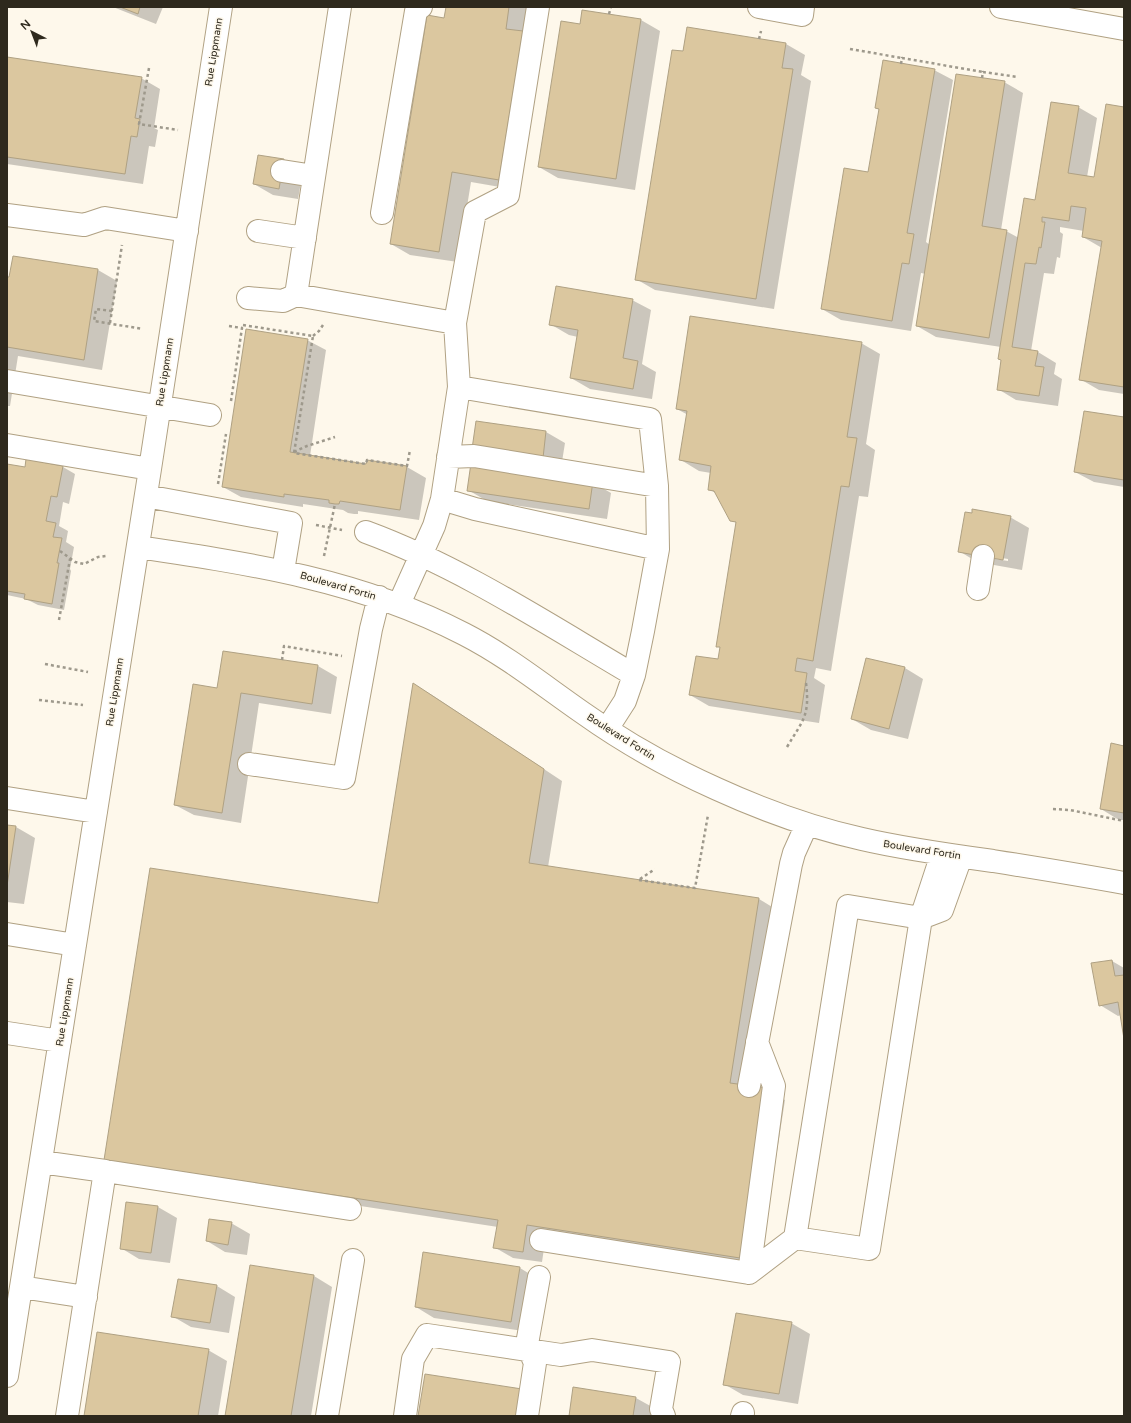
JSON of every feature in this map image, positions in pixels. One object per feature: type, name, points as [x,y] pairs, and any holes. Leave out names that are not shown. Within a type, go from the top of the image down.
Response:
[{"type":"street","name":"Rue Lippmann","points":[[7,1376],[160,407],[221,7]]},
{"type":"street","points":[[296,295],[340,7]]},
{"type":"street","points":[[382,213],[416,11],[421,7]]},
{"type":"street","points":[[399,604],[434,526],[442,499],[459,387],[455,322],[475,212],[508,195],[538,7]]},
{"type":"street","points":[[759,7],[802,15],[803,7]]},
{"type":"street","points":[[1007,8],[1052,12],[1124,29]]},
{"type":"street","points":[[282,171],[314,176]]},
{"type":"street","points":[[7,215],[84,225],[105,218],[187,231]]},
{"type":"street","points":[[258,231],[305,238]]},
{"type":"street","points":[[248,298],[283,301],[296,295],[455,322]]},
{"type":"street","points":[[7,382],[210,415]]},
{"type":"street","points":[[459,387],[650,419],[657,486],[658,550],[634,675],[625,701],[607,729]]},
{"type":"street","points":[[7,444],[150,469]]},
{"type":"street","points":[[448,457],[474,456],[657,486]]},
{"type":"street","points":[[146,496],[291,523],[283,571]]},
{"type":"street","points":[[442,499],[475,509],[658,550]]},
{"type":"street","points":[[366,532],[421,554],[514,604],[634,675]]},
{"type":"street","name":"Boulevard Fortin","points":[[138,547],[283,571],[320,580],[399,604],[436,620],[488,647],[607,729],[657,760],[718,790],[807,824],[860,839],[1124,883]]},
{"type":"street","points":[[978,589],[983,556]]},
{"type":"street","points":[[249,764],[344,778],[371,629],[379,597]]},
{"type":"street","points":[[7,798],[96,812]]},
{"type":"street","points":[[749,1086],[791,864],[794,853],[807,824]]},
{"type":"street","points":[[541,1240],[749,1273],[795,1238],[848,906],[921,918],[942,910],[952,855]]},
{"type":"street","points":[[795,1238],[869,1249],[921,918]]},
{"type":"street","points":[[7,934],[75,945]]},
{"type":"street","points":[[7,1033],[60,1041]]},
{"type":"street","points":[[749,1273],[774,1086],[758,1042]]},
{"type":"street","points":[[41,1162],[350,1209]]},
{"type":"street","points":[[67,1416],[105,1171]]},
{"type":"street","points":[[327,1416],[353,1260]]},
{"type":"street","points":[[527,1416],[535,1363],[527,1344],[539,1277]]},
{"type":"street","points":[[21,1287],[86,1297]]},
{"type":"street","points":[[404,1416],[413,1359],[426,1335],[561,1355],[592,1350],[669,1362],[661,1409],[664,1416]]},
{"type":"path","points":[[609,14],[611,7]]},
{"type":"path","points":[[850,49],[1018,77]]},
{"type":"path","points":[[901,64],[902,58]]},
{"type":"path","points":[[149,68],[139,124],[173,129]]},
{"type":"path","points":[[982,78],[983,72]]},
{"type":"path","points":[[110,323],[123,243]]},
{"type":"path","points":[[112,311],[96,309],[93,315],[94,321],[143,329]]},
{"type":"path","points":[[243,325],[313,336],[294,453]]},
{"type":"path","points":[[294,453],[306,446],[334,437]]},
{"type":"path","points":[[294,453],[366,464],[367,460],[407,466],[410,450]]},
{"type":"path","points":[[324,558],[334,504]]},
{"type":"path","points":[[312,524],[343,530]]},
{"type":"path","points":[[60,551],[75,562],[84,564],[98,557],[106,556]]},
{"type":"path","points":[[59,620],[70,558]]},
{"type":"path","points":[[282,660],[284,646],[320,651]]},
{"type":"path","points":[[45,664],[88,672]]},
{"type":"path","points":[[787,747],[806,716],[808,700],[806,683]]},
{"type":"path","points":[[39,700],[83,705]]},
{"type":"path","points":[[1053,809],[1070,810],[1124,821]]},
{"type":"path","points":[[655,869],[639,880],[695,888],[708,815]]},
{"type":"building","points":[[120,7],[140,7],[138,14]]},
{"type":"building","points":[[446,7],[509,7],[506,29],[523,31],[499,180],[452,172],[439,252],[390,244],[427,15],[444,18]]},
{"type":"building","points":[[582,10],[641,19],[616,179],[538,167],[561,21],[580,24]]},
{"type":"building","points":[[687,27],[786,43],[782,68],[793,69],[756,299],[635,280],[672,50],[683,51]]},
{"type":"building","points":[[7,57],[142,77],[135,118],[140,119],[137,137],[131,136],[125,174],[7,157]]},
{"type":"building","points":[[883,60],[935,69],[907,233],[914,234],[909,264],[902,263],[892,321],[821,309],[844,168],[868,172],[879,109],[875,108]]},
{"type":"building","points":[[956,74],[1005,81],[982,226],[1007,230],[989,338],[916,326]]},
{"type":"building","points":[[1051,102],[1079,106],[1068,173],[1094,177],[1106,104],[1124,107],[1124,387],[1079,380],[1102,241],[1082,237],[1086,208],[1071,206],[1069,221],[1042,217],[1042,222],[1045,222],[1041,248],[1039,247],[1036,264],[1025,263],[1012,347],[1038,351],[1035,366],[1044,367],[1039,396],[997,390],[1001,360],[998,359],[1024,198],[1035,200]]},
{"type":"building","points":[[258,155],[284,159],[279,189],[253,184]]},
{"type":"building","points":[[13,256],[98,269],[84,360],[7,347],[7,277],[9,277]]},
{"type":"building","points":[[556,286],[633,299],[623,358],[638,361],[633,389],[570,378],[578,330],[549,325]]},
{"type":"building","points":[[690,316],[862,342],[847,437],[857,438],[849,487],[841,486],[813,661],[797,658],[795,671],[807,673],[801,713],[689,695],[696,656],[718,659],[720,647],[716,647],[736,522],[730,521],[714,491],[708,490],[711,466],[679,460],[687,411],[676,409]]},
{"type":"building","points":[[246,329],[308,339],[290,452],[366,464],[367,460],[407,466],[400,510],[340,501],[339,504],[335,504],[329,503],[329,500],[284,494],[284,497],[222,487]]},
{"type":"building","points":[[1084,411],[1124,417],[1124,480],[1074,472]]},
{"type":"building","points":[[476,421],[546,431],[543,458],[472,449]]},
{"type":"building","points":[[26,459],[63,466],[57,497],[51,496],[46,521],[56,523],[53,537],[62,538],[52,604],[24,599],[25,594],[7,591],[7,464],[25,467]]},
{"type":"building","points":[[471,463],[593,481],[589,509],[467,491]]},
{"type":"building","points":[[972,509],[1011,516],[1003,560],[958,552],[965,512],[972,513]]},
{"type":"building","points":[[223,651],[318,665],[312,704],[241,693],[222,813],[174,805],[193,684],[217,688]]},
{"type":"building","points":[[866,658],[905,667],[889,729],[851,719]]},
{"type":"building","points":[[413,683],[544,769],[529,863],[759,898],[730,1083],[767,1088],[740,1258],[527,1225],[523,1252],[493,1248],[498,1220],[104,1160],[150,868],[378,903]]},
{"type":"building","points":[[1111,743],[1124,746],[1124,813],[1100,809]]},
{"type":"building","points":[[7,825],[16,826],[7,886]]},
{"type":"building","points":[[1112,960],[1115,976],[1124,975],[1124,1039],[1118,1002],[1099,1006],[1091,963]]},
{"type":"building","points":[[126,1202],[158,1206],[151,1253],[120,1249]]},
{"type":"building","points":[[209,1219],[232,1222],[228,1245],[206,1241]]},
{"type":"building","points":[[423,1252],[520,1267],[511,1322],[415,1307]]},
{"type":"building","points":[[250,1265],[314,1275],[291,1416],[225,1416]]},
{"type":"building","points":[[178,1279],[217,1285],[210,1323],[171,1317]]},
{"type":"building","points":[[736,1313],[792,1322],[779,1394],[723,1385]]},
{"type":"building","points":[[97,1332],[209,1349],[198,1416],[84,1416]]},
{"type":"building","points":[[425,1374],[522,1389],[518,1416],[418,1416]]},
{"type":"building","points":[[573,1387],[636,1397],[633,1416],[569,1416]]}]
